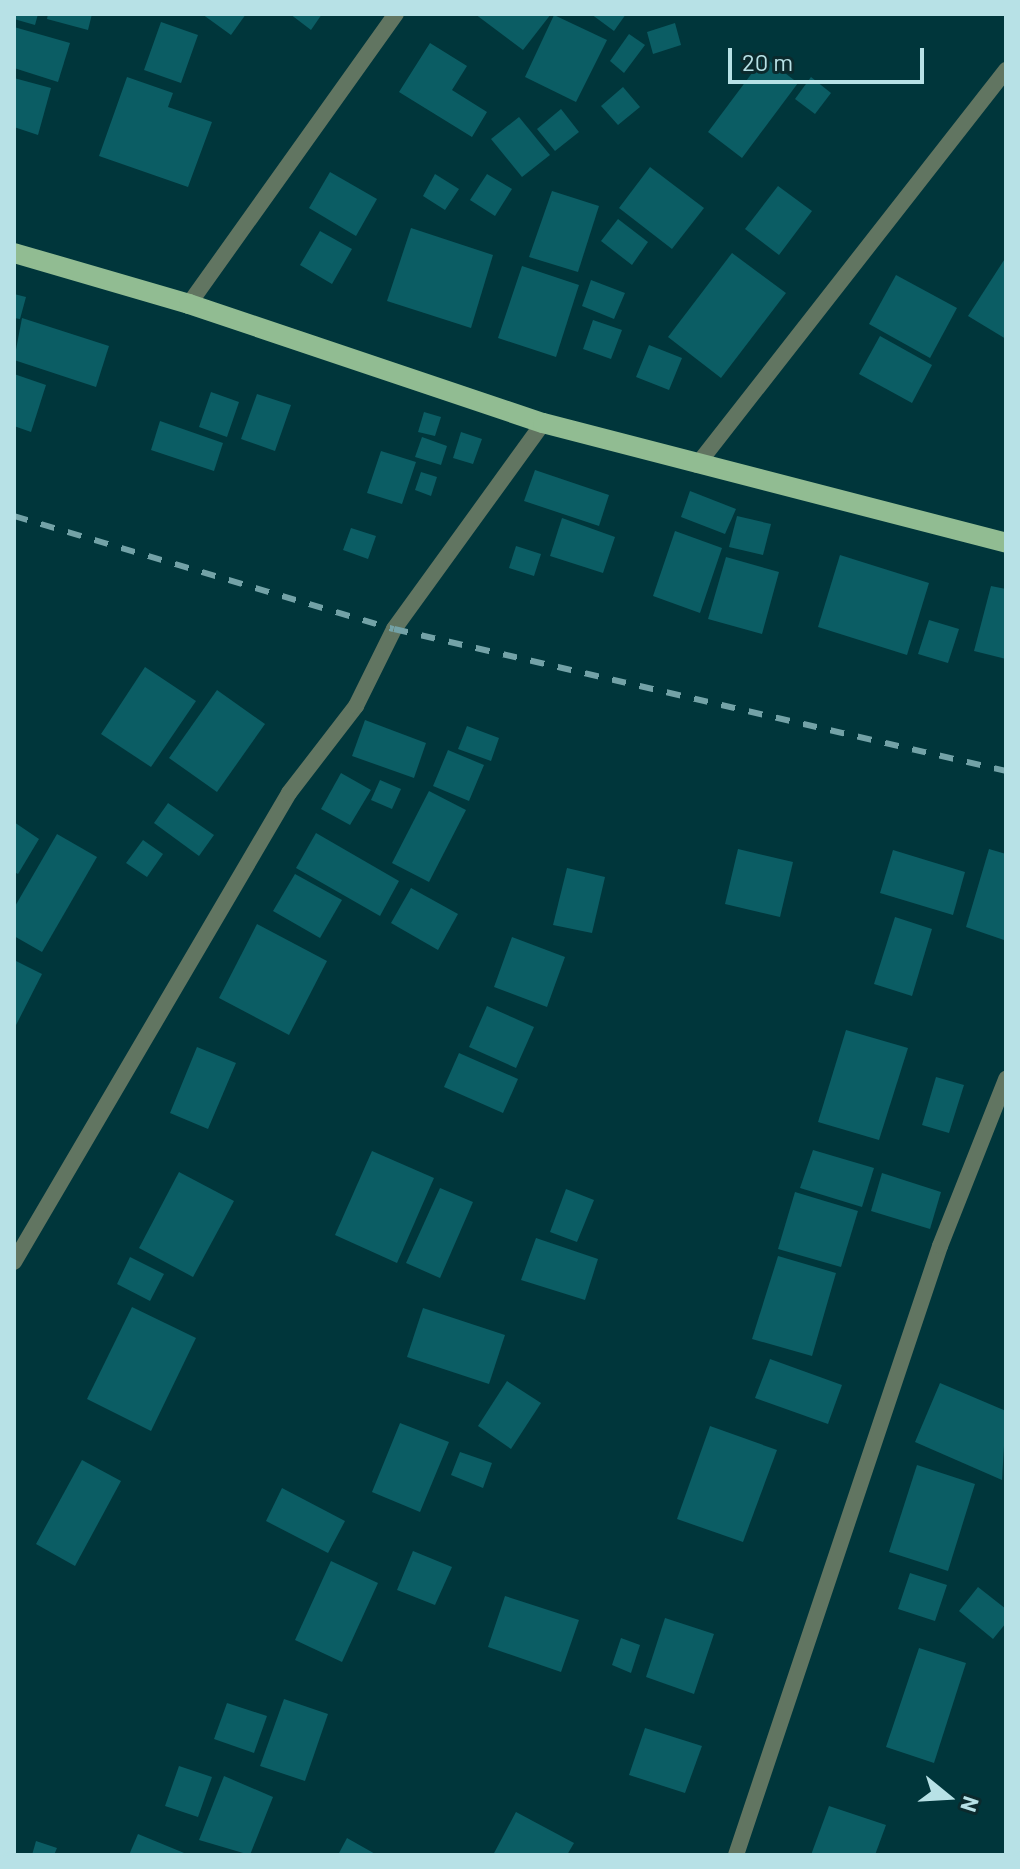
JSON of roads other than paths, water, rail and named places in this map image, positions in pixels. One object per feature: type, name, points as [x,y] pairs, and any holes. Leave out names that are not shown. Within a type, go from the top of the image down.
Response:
[{"type":"main road","points":[[14,253],[189,304],[543,423],[1006,543]]},
{"type":"street","points":[[189,304],[396,14]]},
{"type":"street","points":[[697,465],[1006,70]]},
{"type":"street","points":[[14,1262],[289,793],[356,706],[394,629],[543,423]]},
{"type":"street","points":[[736,1855],[940,1246],[1006,1079]]},
{"type":"railway","points":[[14,516],[394,629],[1006,771]]}]
